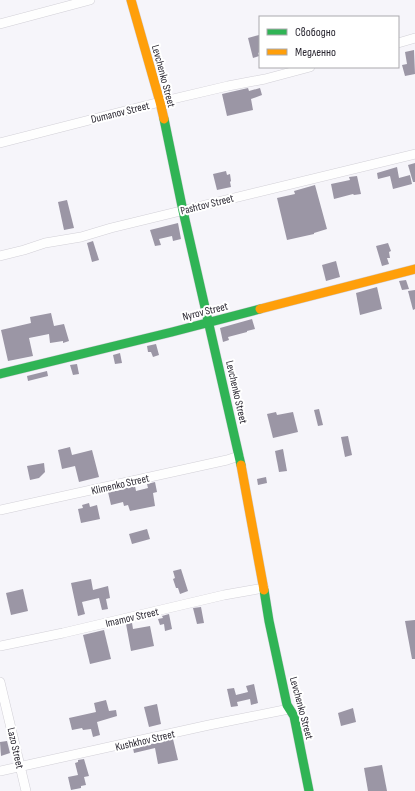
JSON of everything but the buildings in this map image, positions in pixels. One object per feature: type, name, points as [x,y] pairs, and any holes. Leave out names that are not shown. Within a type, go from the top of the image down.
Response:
[{"type":"street","points":[[0,24],[90,0]]},
{"type":"street","name":"Levchenko Street","points":[[131,0],[160,102],[183,210],[244,476],[269,621],[287,705],[294,716],[309,791]]},
{"type":"street","points":[[399,43],[415,38]]},
{"type":"street","name":"Dumanov Street","points":[[0,143],[160,102],[228,86],[266,79],[306,68]]},
{"type":"street","name":"Pashtov Street","points":[[0,256],[45,243],[81,237],[183,210],[415,154]]},
{"type":"street","name":"Nyrov Street","points":[[0,374],[415,269]]},
{"type":"street","name":"Klimenko Street","points":[[0,510],[227,460],[239,456]]},
{"type":"street","name":"Imamov Street","points":[[0,646],[63,633],[224,595],[264,588]]},
{"type":"street","name":"Lazo Street","points":[[0,682],[26,791]]},
{"type":"street","name":"Kushkhov Street","points":[[0,771],[289,709]]},
{"type":"traffic: fast","points":[[164,119],[183,211],[241,465]]},
{"type":"traffic: fast","points":[[0,374],[260,309]]},
{"type":"traffic: fast","points":[[264,590],[287,705],[294,716],[309,791]]},
{"type":"traffic: slow","points":[[131,0],[164,119]]},
{"type":"traffic: slow","points":[[260,309],[415,269]]},
{"type":"traffic: slow","points":[[241,465],[264,590]]}]
